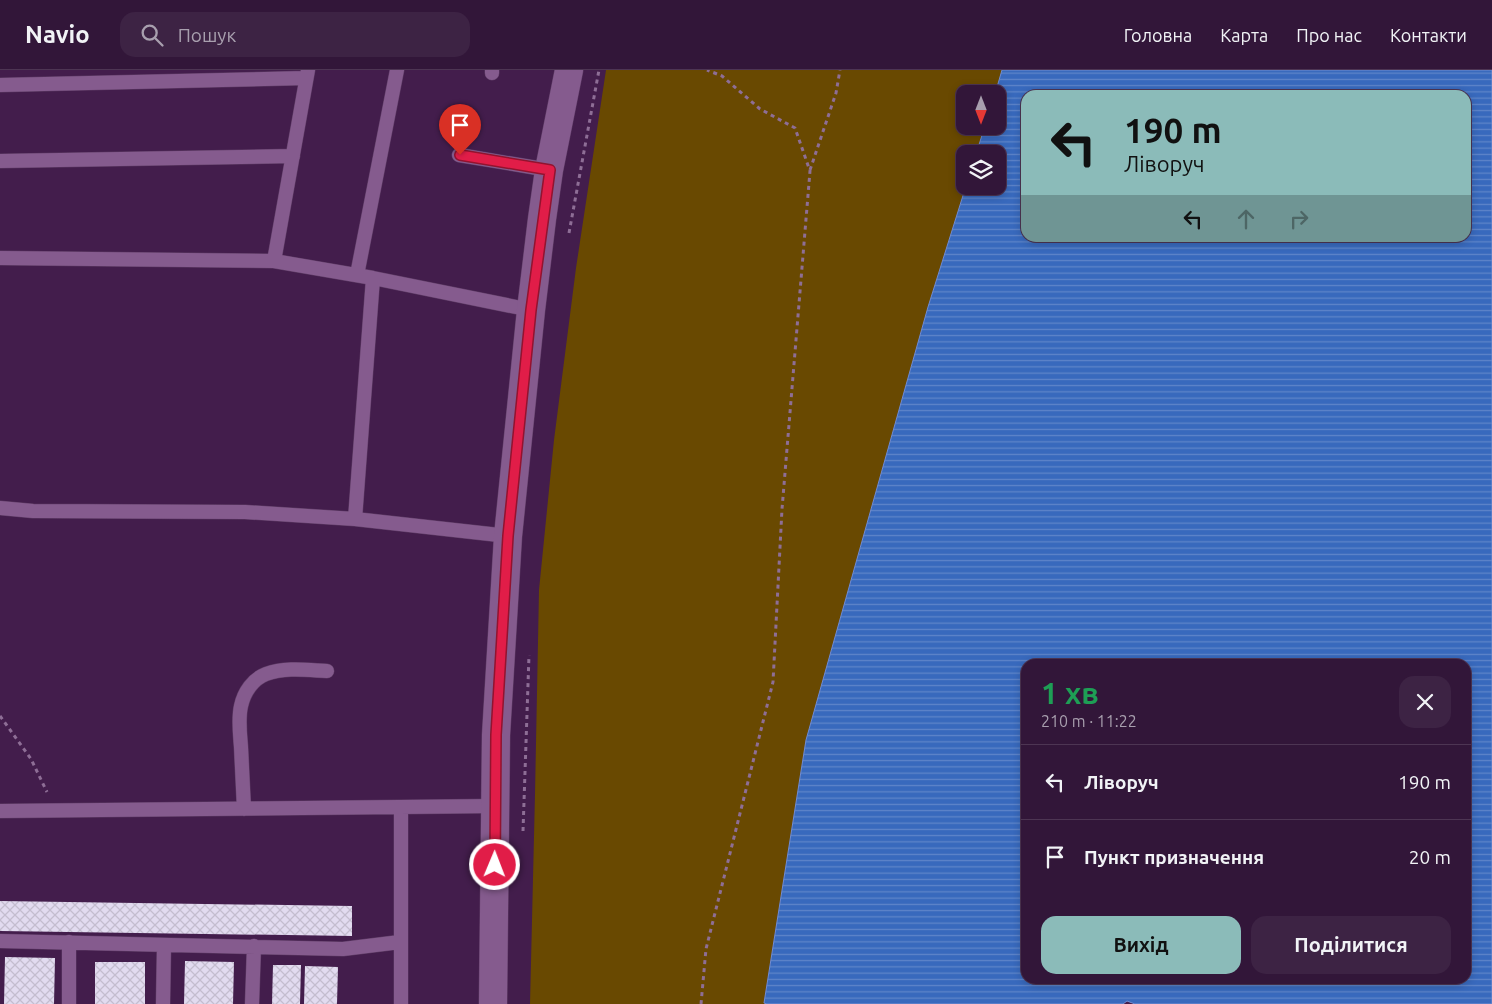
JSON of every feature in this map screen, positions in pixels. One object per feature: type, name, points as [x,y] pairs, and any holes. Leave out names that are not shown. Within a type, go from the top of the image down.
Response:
[{"type":"main road","points":[[492,1004],[496,735],[508,536],[531,310],[550,170],[569,70]]},
{"type":"lane","points":[[357,275],[397,70]]},
{"type":"lane","points":[[0,85],[307,74],[274,261]]},
{"type":"lane","points":[[460,155],[550,170]]},
{"type":"lane","points":[[0,161],[293,156]]},
{"type":"lane","points":[[0,258],[274,261],[373,278],[531,310]]},
{"type":"lane","points":[[355,519],[373,278]]},
{"type":"lane","points":[[0,508],[33,511],[245,512],[355,519],[508,536]]},
{"type":"lane","points":[[244,809],[240,725],[241,706],[246,691],[254,681],[264,674],[276,671],[327,671]]},
{"type":"lane","points":[[0,810],[496,806]]},
{"type":"lane","points":[[401,807],[401,1004]]},
{"type":"lane","points":[[0,940],[164,946],[254,946],[343,949],[400,942]]},
{"type":"lane","points":[[69,942],[69,1004]]},
{"type":"lane","points":[[163,1004],[164,946]]},
{"type":"lane","points":[[252,1004],[254,946]]},
{"type":"path","points":[[569,234],[599,70]]},
{"type":"path","points":[[707,70],[722,76],[760,109],[796,128],[810,171]]},
{"type":"path","points":[[701,1004],[706,949],[773,682],[782,509],[810,171],[836,92],[840,70]]},
{"type":"path","points":[[523,836],[530,649]]},
{"type":"path","points":[[0,716],[31,758],[56,810]]},
{"type":"shaded area","points":[[606,70],[1002,70],[998,85],[956,85],[956,135],[982,135],[979,145],[956,145],[956,195],[963,195],[928,307],[806,740],[764,1002],[767,1004],[530,1004],[539,590],[554,440],[576,268]]},
{"type":"water","points":[[1002,70],[1492,70],[1492,1004],[1135,1004],[1127,1001],[1123,1004],[764,1003],[806,740],[928,307],[963,195],[1006,195],[1006,145],[979,145],[982,135],[1006,135],[1006,85],[998,85]]},
{"type":"building","points":[[0,901],[352,906],[352,936],[0,931]]},
{"type":"building","points":[[5,957],[55,958],[54,1004],[4,1004]]},
{"type":"building","points":[[185,961],[234,962],[233,1004],[184,1004]]},
{"type":"building","points":[[95,962],[145,962],[145,1004],[95,1004]]},
{"type":"building","points":[[273,965],[301,965],[300,1004],[272,1004]]},
{"type":"building","points":[[305,966],[338,967],[337,1004],[304,1004]]},
{"type":"route","points":[[460,155],[550,170],[531,310],[508,536],[496,735],[495,865]]}]
